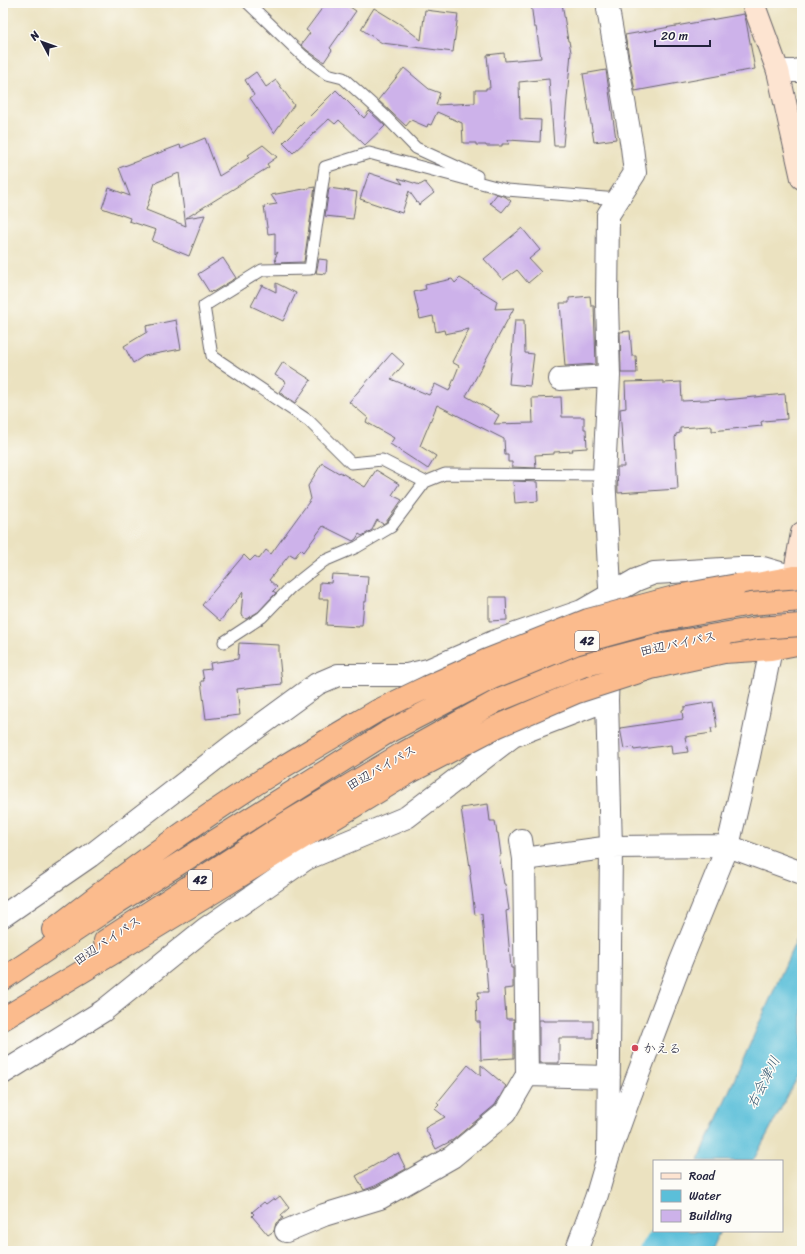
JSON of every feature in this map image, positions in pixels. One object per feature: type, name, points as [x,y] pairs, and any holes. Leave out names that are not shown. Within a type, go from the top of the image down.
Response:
[{"type":"highway","points":[[3,969],[79,909],[183,833],[262,780],[376,711],[485,661],[588,620],[682,595],[738,585],[757,584],[798,577]]},
{"type":"highway","name":"田辺バイパス","points":[[3,979],[118,902],[388,732],[492,678],[575,644],[662,620],[751,604],[802,600]]},
{"type":"highway","name":"田辺バイパス","points":[[3,1010],[116,934],[285,824],[405,763],[497,702],[582,666],[669,643],[757,628],[802,625]]},
{"type":"highway","points":[[3,1019],[154,928],[405,763],[496,727],[577,692],[651,668],[724,652],[771,649],[802,643]]},
{"type":"street","points":[[608,3],[631,139],[635,173],[608,214],[608,376],[604,475],[611,595],[607,700],[611,847],[608,1157]]},
{"type":"street","points":[[753,3],[792,70],[802,178]]},
{"type":"street","points":[[560,379],[608,376]]},
{"type":"street","points":[[576,1251],[596,1198],[608,1157],[681,960],[735,848],[749,756],[771,649],[798,577],[802,533]]},
{"type":"street","points":[[3,916],[90,856],[232,746],[317,684],[338,675],[407,675],[428,670],[493,642],[582,611],[636,580],[654,573],[762,568],[798,577]]},
{"type":"street","points":[[3,1073],[103,1011],[204,929],[306,859],[407,817],[513,736],[607,700]]},
{"type":"street","points":[[286,1231],[324,1215],[380,1198],[452,1157],[505,1113],[527,1075],[522,849],[611,847],[735,848],[802,873]]},
{"type":"street","points":[[527,1075],[608,1077]]},
{"type":"lane","points":[[248,3],[303,56],[327,74],[343,78],[383,114],[416,148],[507,190]]},
{"type":"lane","points":[[425,482],[382,460],[351,463],[309,421],[212,356],[204,306],[262,270],[310,269],[325,167],[369,153],[507,190],[618,199]]},
{"type":"lane","points":[[224,642],[262,617],[290,588],[324,561],[357,547],[391,527],[425,482],[445,474],[604,475]]},
{"type":"water","points":[[802,927],[802,1069],[754,1160],[698,1160]]},
{"type":"water","points":[[667,1232],[720,1232],[711,1251],[658,1251]]},
{"type":"building","points":[[326,3],[344,3],[356,11],[330,48],[332,50],[324,62],[301,45],[310,33],[306,30]]},
{"type":"building","points":[[531,3],[562,3],[571,52],[563,146],[554,146],[549,79],[519,82],[520,119],[541,120],[540,142],[508,140],[509,144],[502,144],[502,146],[486,146],[476,145],[476,143],[463,143],[462,123],[437,112],[431,125],[428,124],[427,127],[411,120],[406,126],[378,100],[404,68],[429,89],[440,93],[436,105],[475,103],[475,90],[486,90],[486,88],[490,88],[487,55],[504,53],[505,61],[541,58],[536,27],[534,27]]},
{"type":"building","points":[[374,8],[400,24],[421,40],[425,10],[458,14],[453,52],[382,43],[361,29]]},
{"type":"building","points":[[744,14],[755,69],[635,91],[625,35]]},
{"type":"building","points":[[606,70],[616,139],[594,142],[583,74]]},
{"type":"building","points":[[256,72],[266,87],[276,80],[294,105],[274,133],[250,98],[254,95],[245,80]]},
{"type":"building","points":[[336,90],[364,118],[369,111],[385,126],[365,145],[339,120],[335,124],[329,119],[293,153],[283,143]]},
{"type":"building","points":[[205,138],[219,176],[250,157],[248,155],[263,145],[277,157],[267,164],[269,167],[186,218],[205,215],[189,256],[152,241],[156,230],[129,221],[130,218],[102,208],[109,188],[130,196],[119,168],[180,145],[181,148]],"holes":[[[179,173],[186,226],[146,210],[155,183]]]},
{"type":"building","points":[[369,173],[403,184],[398,178],[420,185],[425,182],[434,193],[419,205],[409,191],[402,213],[360,199]]},
{"type":"building","points":[[315,187],[304,262],[276,263],[275,258],[278,252],[275,254],[275,233],[268,234],[264,206],[277,204],[271,195]]},
{"type":"building","points":[[329,188],[357,192],[353,219],[325,216]]},
{"type":"building","points":[[497,194],[506,197],[511,201],[502,212],[490,203]]},
{"type":"building","points":[[522,228],[540,250],[529,259],[541,272],[528,283],[517,270],[503,280],[484,259]]},
{"type":"building","points":[[223,258],[236,278],[210,293],[198,274]]},
{"type":"building","points":[[319,259],[327,260],[326,274],[316,273]]},
{"type":"building","points":[[460,278],[497,301],[495,309],[514,308],[466,396],[499,415],[494,424],[533,423],[532,398],[561,397],[562,417],[584,417],[587,448],[572,449],[573,451],[554,452],[554,454],[535,455],[536,468],[512,467],[512,462],[508,462],[508,455],[505,455],[504,439],[437,405],[420,446],[436,456],[428,469],[390,444],[394,438],[366,422],[368,418],[349,402],[392,353],[404,364],[391,379],[429,395],[435,384],[449,391],[459,366],[452,362],[469,329],[445,334],[444,330],[436,332],[433,316],[420,319],[414,292],[426,289],[425,285],[452,279],[455,283]]},
{"type":"building","points":[[276,283],[296,293],[283,321],[251,306],[262,285],[276,292]]},
{"type":"building","points":[[590,296],[591,306],[594,306],[596,364],[565,366],[560,303],[569,303],[569,298]]},
{"type":"building","points":[[176,320],[181,349],[144,356],[133,363],[124,346],[147,332],[146,326]]},
{"type":"building","points":[[515,320],[524,320],[525,353],[534,354],[530,386],[509,384]]},
{"type":"building","points":[[630,331],[632,356],[636,356],[637,373],[621,373],[620,332]]},
{"type":"building","points":[[283,362],[311,380],[295,403],[279,392],[286,382],[275,375]]},
{"type":"building","points":[[663,381],[663,383],[681,382],[682,401],[725,400],[785,394],[787,419],[763,421],[761,422],[762,426],[712,431],[712,427],[709,426],[680,428],[680,433],[676,434],[675,437],[678,489],[618,493],[617,467],[624,467],[620,409],[626,408],[625,382]]},
{"type":"building","points":[[322,463],[365,487],[376,470],[399,484],[392,495],[402,500],[386,522],[383,524],[377,520],[372,530],[362,536],[359,534],[353,541],[323,526],[304,552],[301,549],[295,557],[290,554],[269,580],[277,587],[273,591],[276,593],[258,612],[246,619],[241,615],[243,592],[220,621],[202,605],[244,555],[250,561],[255,556],[259,559],[266,550],[271,554],[311,499],[308,486]]},
{"type":"building","points":[[513,481],[537,482],[538,501],[515,503]]},
{"type":"building","points":[[332,574],[368,576],[362,625],[359,625],[359,627],[326,625],[328,599],[319,599],[320,582],[331,583]]},
{"type":"building","points":[[489,597],[506,597],[507,620],[489,621]]},
{"type":"building","points":[[239,643],[279,645],[282,684],[237,689],[240,715],[206,719],[201,681],[204,681],[202,670],[211,669],[210,663],[238,659]]},
{"type":"building","points":[[713,702],[717,727],[711,728],[712,733],[685,737],[688,752],[672,754],[671,745],[634,750],[633,747],[624,749],[620,728],[683,719],[682,711],[684,710],[684,707]]},
{"type":"building","points":[[488,804],[490,821],[495,821],[498,833],[501,855],[499,855],[509,910],[506,911],[511,968],[513,968],[513,988],[504,989],[506,1019],[514,1019],[514,1058],[481,1060],[480,1022],[477,1022],[476,1000],[479,999],[478,992],[488,992],[482,914],[475,915],[471,874],[461,808]]},
{"type":"building","points":[[539,1020],[593,1021],[593,1038],[559,1038],[559,1063],[539,1063]]},
{"type":"building","points":[[468,1065],[481,1076],[481,1065],[506,1086],[495,1105],[453,1140],[436,1149],[425,1128],[445,1117],[435,1109],[439,1105],[437,1103]]},
{"type":"building","points":[[398,1153],[406,1169],[375,1186],[364,1190],[356,1176]]},
{"type":"building","points":[[280,1196],[289,1208],[281,1215],[283,1218],[276,1223],[274,1231],[268,1235],[252,1216],[254,1214],[252,1212],[264,1202],[266,1204],[274,1198],[275,1200]]},
{"type":"waterway","name":"右会津川","points":[[657,1251],[671,1232]]},
{"type":"place","name":"かえる","points":[[635,1048]]}]
